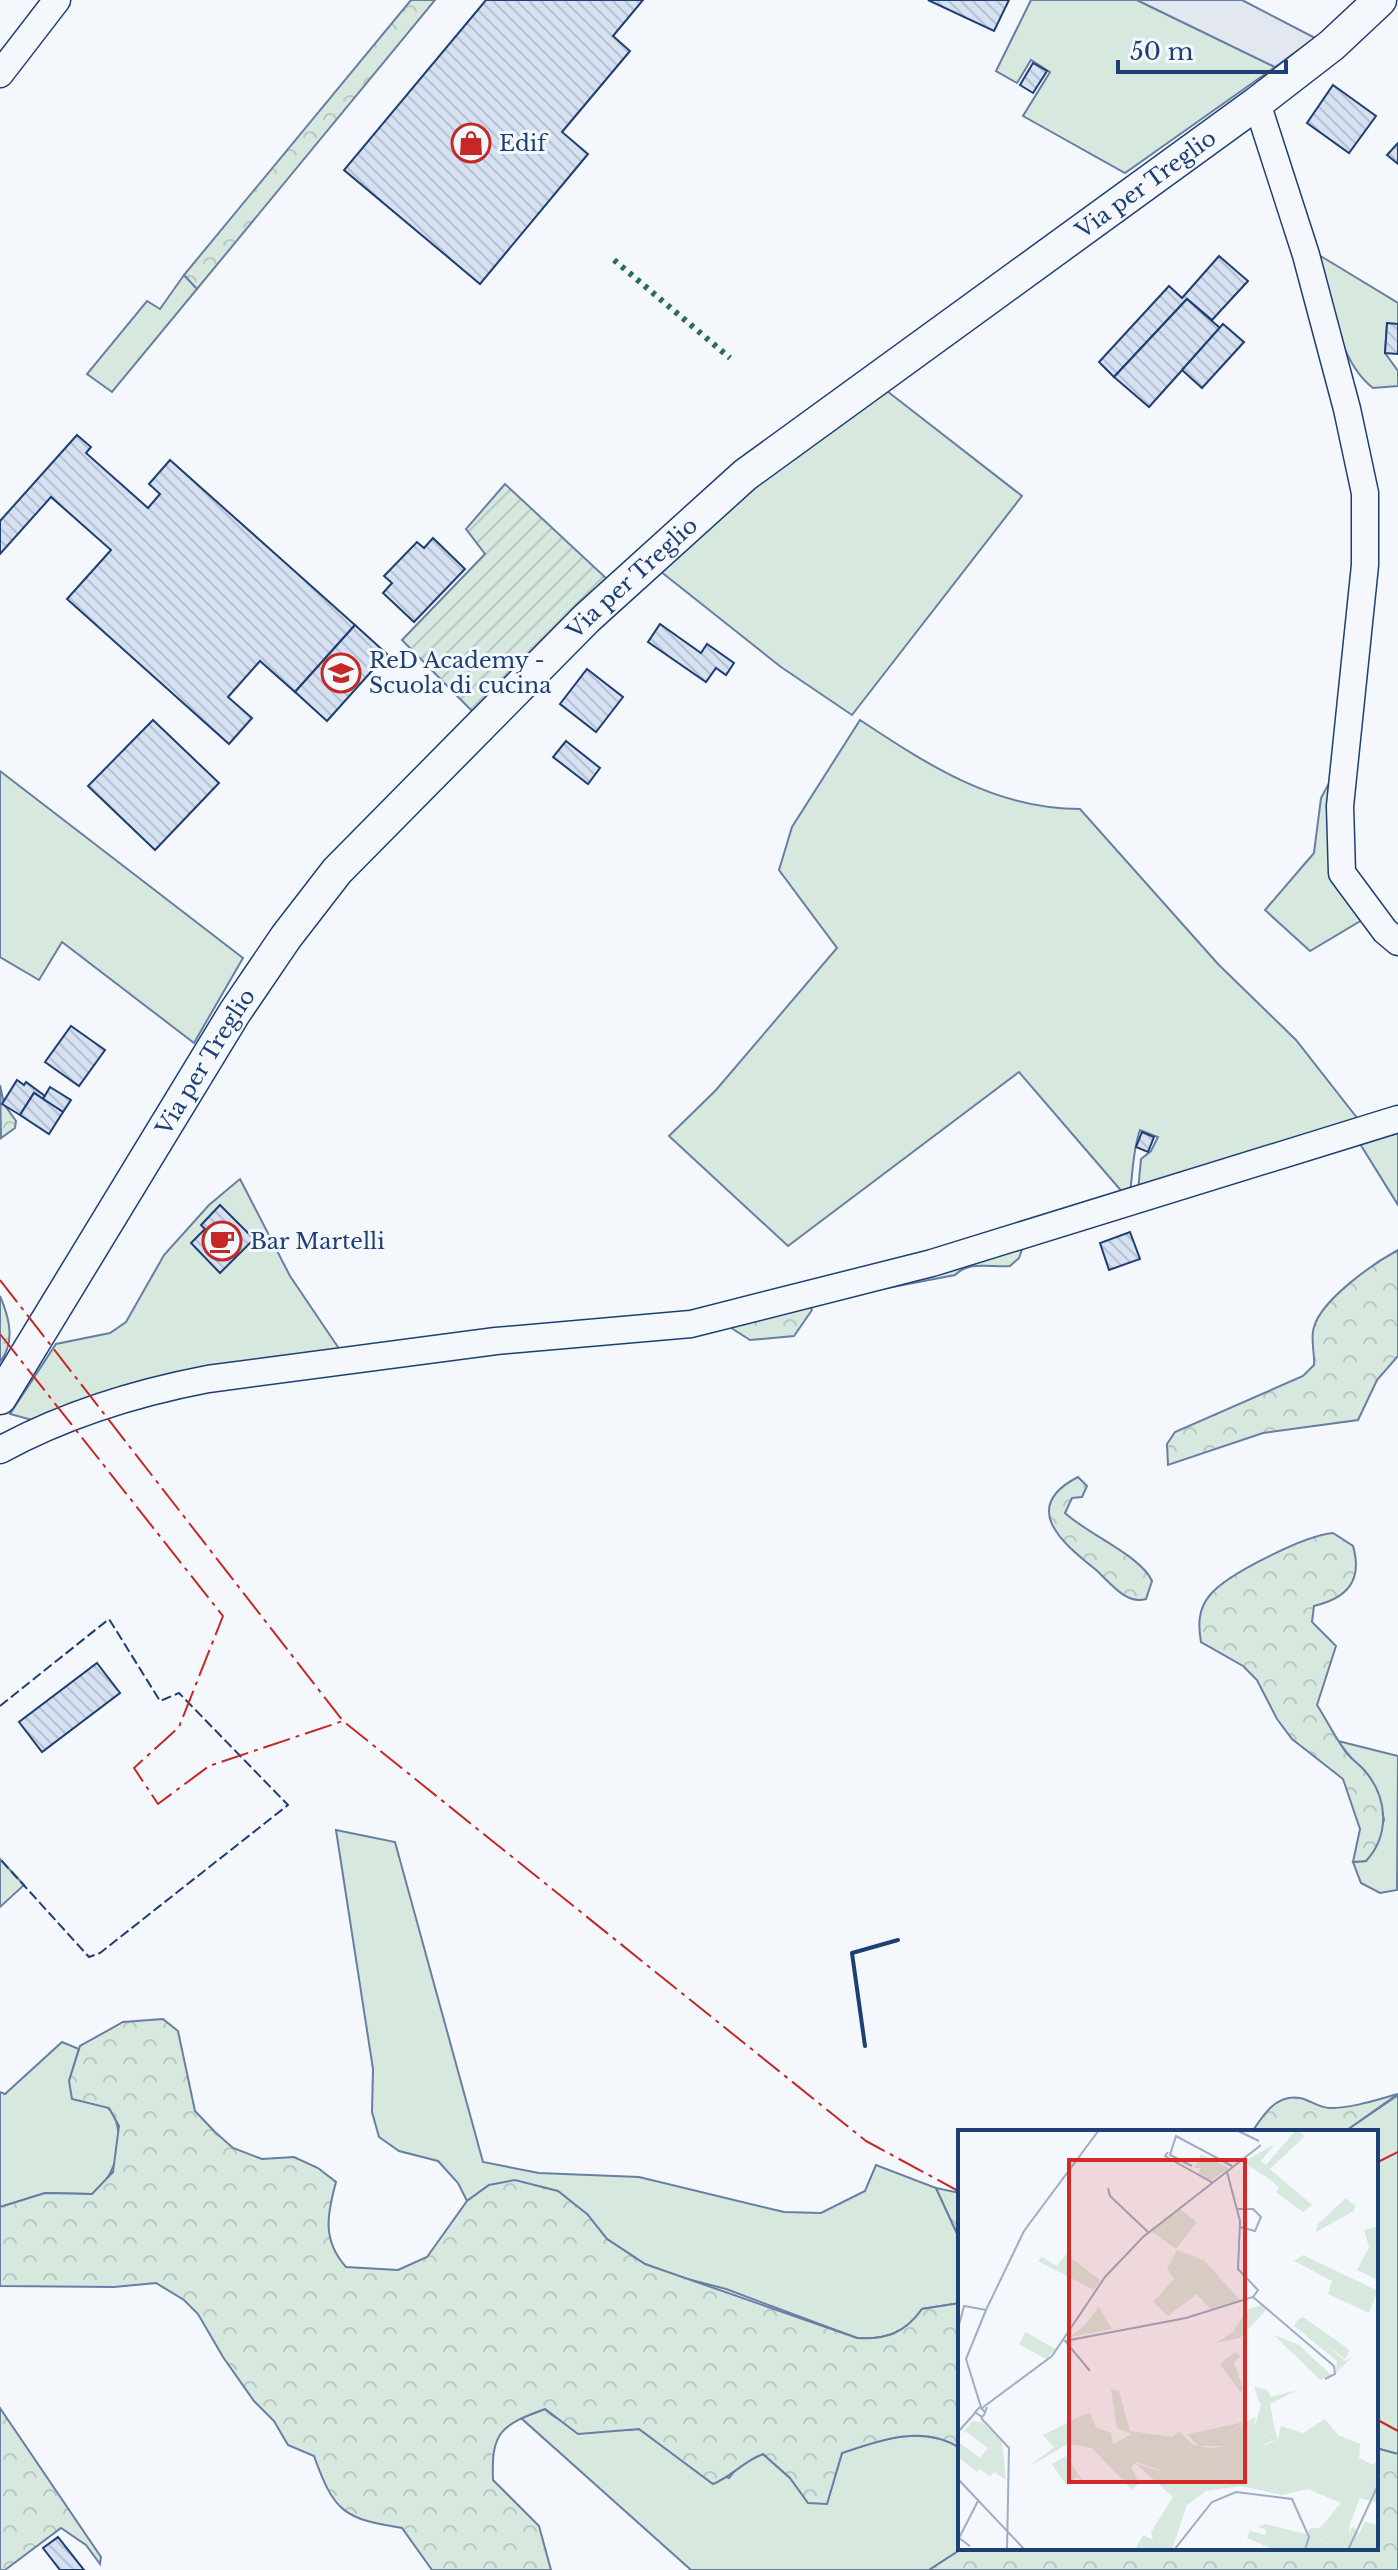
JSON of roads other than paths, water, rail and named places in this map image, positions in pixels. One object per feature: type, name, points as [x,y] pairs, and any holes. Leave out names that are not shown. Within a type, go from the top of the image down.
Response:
[{"type":"main road","name":"Via per Treglio","points":[[0,1398],[235,1012],[286,937],[337,871],[587,618],[745,475],[1257,103],[1332,45],[1380,0]]},
{"type":"street","points":[[0,74],[57,0]]},
{"type":"street","points":[[1257,103],[1306,255],[1347,409],[1365,493],[1365,565],[1340,806],[1342,873],[1385,931],[1398,942]]},
{"type":"street","points":[[0,1450],[36,1430],[91,1408],[208,1379],[496,1341],[700,1322],[932,1263],[1398,1119]]},
{"type":"place","name":"Edif","points":[[471,143]]},
{"type":"place","name":"ReD Academy - Scuola di cucina","points":[[341,673]]},
{"type":"place","name":"Bar Martelli","points":[[222,1241]]}]
